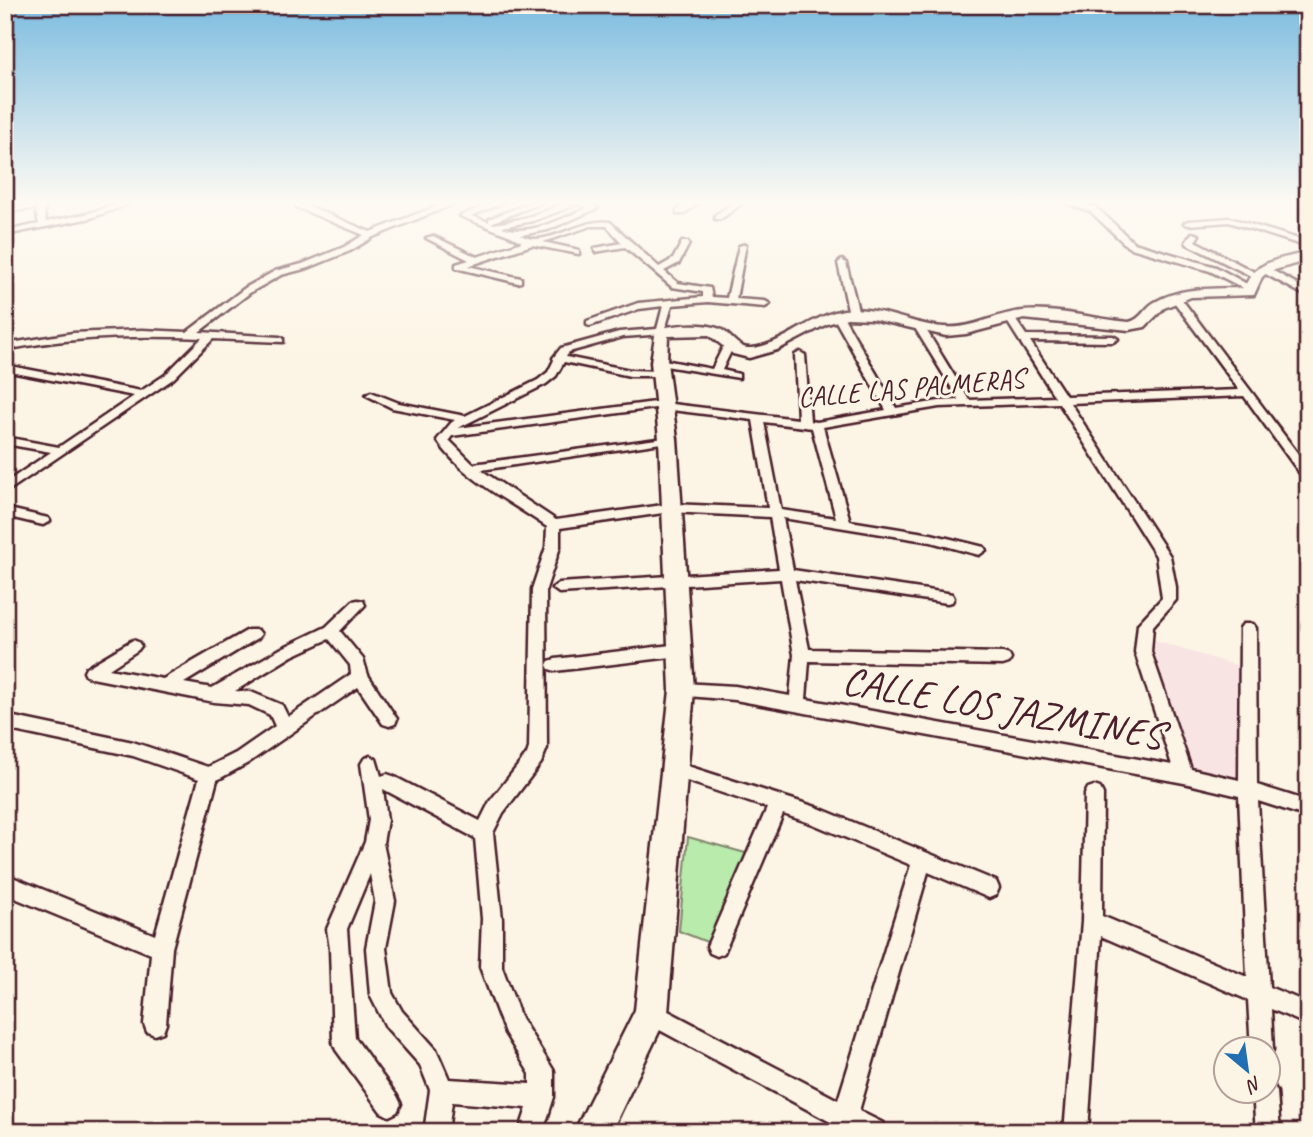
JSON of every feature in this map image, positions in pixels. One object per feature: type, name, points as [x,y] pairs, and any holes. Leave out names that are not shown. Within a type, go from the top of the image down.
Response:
[{"type":"street","points":[[190,334],[267,279],[331,255]]},
{"type":"street","points":[[467,255],[475,259]]},
{"type":"street","points":[[489,255],[459,267],[518,280]]},
{"type":"street","points":[[641,255],[678,286],[707,290],[708,299]]},
{"type":"street","points":[[660,270],[676,261],[679,255]]},
{"type":"street","points":[[732,300],[741,255]]},
{"type":"street","points":[[1165,255],[1213,269],[1252,289]]},
{"type":"street","points":[[1220,255],[1308,294]]},
{"type":"street","points":[[979,550],[930,538],[775,513],[670,509],[554,525],[471,468],[447,449],[443,440],[447,433],[466,419],[542,382],[552,374],[558,358],[565,350],[622,334],[713,331],[743,353],[754,353],[838,316],[854,314],[919,328],[965,331],[1025,315],[1129,326],[1140,324],[1159,305],[1195,292],[1238,293],[1252,289],[1260,272],[1304,255]]},
{"type":"street","points":[[842,263],[854,314]]},
{"type":"street","points":[[590,323],[634,307],[668,303],[708,299],[765,304]]},
{"type":"street","points":[[1177,299],[1308,476]]},
{"type":"street","points":[[592,1132],[651,1013],[675,770],[682,690],[668,439],[660,368],[661,332],[668,303]]},
{"type":"street","points":[[838,316],[893,412]]},
{"type":"street","points":[[1010,318],[1163,556],[1170,587],[1169,600],[1146,624],[1143,652],[1184,775]]},
{"type":"street","points":[[919,328],[965,403]]},
{"type":"street","points":[[5,347],[82,335],[190,334],[280,340]]},
{"type":"street","points":[[5,489],[169,377],[210,336]]},
{"type":"street","points":[[1022,338],[1113,339]]},
{"type":"street","points":[[716,372],[729,345]]},
{"type":"street","points":[[800,355],[811,424],[844,524]]},
{"type":"street","points":[[558,358],[630,373],[660,368],[735,376]]},
{"type":"street","points":[[5,368],[144,395]]},
{"type":"street","name":"CALLE LAS PALMERAS","points":[[447,433],[655,405],[811,424],[939,404],[1247,393]]},
{"type":"street","points":[[371,395],[396,406],[466,419]]},
{"type":"street","points":[[758,419],[802,654],[797,705]]},
{"type":"street","points":[[471,468],[668,439]]},
{"type":"street","points":[[5,440],[59,450]]},
{"type":"street","points":[[5,512],[43,521]]},
{"type":"street","points":[[531,1132],[542,1097],[542,1071],[513,1025],[491,967],[492,919],[484,833],[496,807],[535,758],[538,748],[539,589],[553,547],[554,525]]},
{"type":"street","points":[[559,588],[676,578],[786,574],[947,598]]},
{"type":"street","points":[[214,695],[287,652],[331,631],[358,605]]},
{"type":"street","points":[[1248,628],[1248,790],[1261,1036]]},
{"type":"street","points":[[331,631],[357,663],[360,677],[388,719]]},
{"type":"street","points":[[164,686],[253,634]]},
{"type":"street","points":[[133,646],[92,672],[214,695],[251,699],[276,710],[285,727]]},
{"type":"street","points":[[555,665],[680,650]]},
{"type":"street","points":[[802,654],[1003,659]]},
{"type":"street","points":[[5,722],[133,749],[209,775],[242,758],[360,677]]},
{"type":"street","name":"CALLE LOS JAZMINES","points":[[682,690],[735,693],[1184,775],[1248,790],[1308,809]]},
{"type":"street","points":[[370,764],[378,820],[374,842],[337,929],[344,1042],[389,1104]]},
{"type":"street","points":[[675,770],[816,816],[989,888]]},
{"type":"street","points":[[155,1024],[162,948],[209,775]]},
{"type":"street","points":[[387,782],[484,833]]},
{"type":"street","points":[[1076,1132],[1093,922],[1094,794]]},
{"type":"street","points":[[718,946],[778,804]]},
{"type":"street","points":[[374,842],[386,901],[376,948],[381,995],[394,1019],[428,1057],[442,1090],[436,1132]]},
{"type":"street","points":[[845,1117],[922,860]]},
{"type":"street","points":[[5,884],[162,948]]},
{"type":"street","points":[[1093,922],[1308,1014]]},
{"type":"street","points":[[651,1013],[874,1132]]},
{"type":"street","points":[[442,1090],[542,1097]]},
{"type":"street","points":[[1266,1106],[1268,1132]]},
{"type":"shaded area","points":[[1145,638],[1245,668],[1248,790],[1184,775]]},
{"type":"green space","points":[[688,837],[756,856],[717,946],[679,931]]}]
